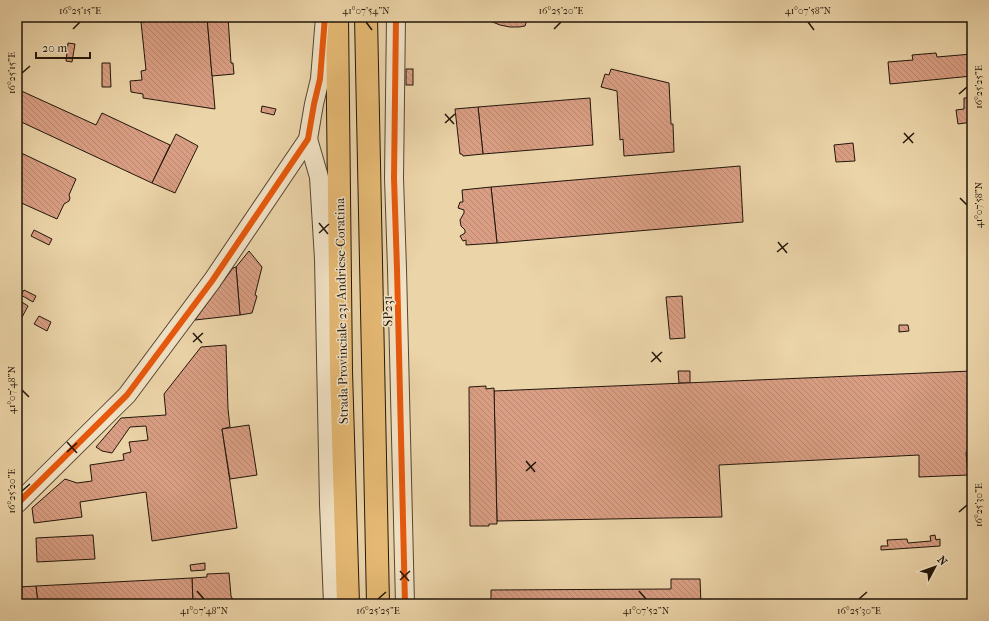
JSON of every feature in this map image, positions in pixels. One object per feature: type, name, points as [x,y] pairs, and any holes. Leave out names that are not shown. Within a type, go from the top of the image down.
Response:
[{"type":"highway","name":"Strada Provinciale 231 Andriese-Coratina","points":[[337,17],[341,372],[348,604]]},
{"type":"highway","name":"SP231","points":[[366,17],[378,604]]},
{"type":"street","points":[[17,504],[127,395],[212,281],[308,139],[320,79],[325,17]]},
{"type":"street","name":"SP231","points":[[396,17],[394,178],[405,604]]},
{"type":"street","points":[[308,139],[319,177],[324,252],[329,504],[333,604]]},
{"type":"building","points":[[207,17],[215,109],[143,98],[143,94],[131,92],[130,81],[142,80],[141,71],[146,70],[141,22]]},
{"type":"building","points":[[207,17],[228,17],[231,63],[233,63],[234,74],[212,76]]},
{"type":"building","points":[[484,17],[528,17],[525,26],[510,27],[500,25]]},
{"type":"building","points":[[68,43],[75,44],[72,62],[66,61]]},
{"type":"building","points":[[936,53],[937,57],[972,54],[972,76],[890,84],[888,62],[913,60],[912,55]]},
{"type":"building","points":[[102,63],[110,63],[111,87],[102,87]]},
{"type":"building","points":[[406,69],[413,69],[413,85],[406,85]]},
{"type":"building","points":[[611,69],[669,83],[674,152],[624,156],[623,139],[620,140],[617,91],[601,87],[605,74],[609,75]]},
{"type":"building","points":[[17,89],[96,125],[102,113],[170,145],[152,183],[17,120]]},
{"type":"building","points":[[590,98],[593,145],[483,154],[478,107]]},
{"type":"building","points":[[964,98],[972,98],[972,122],[958,124],[956,110],[964,109]]},
{"type":"building","points":[[262,106],[276,109],[274,115],[261,112]]},
{"type":"building","points":[[478,107],[483,154],[463,156],[460,154],[455,109]]},
{"type":"building","points":[[176,134],[198,146],[175,193],[152,183]]},
{"type":"building","points":[[853,143],[855,161],[836,162],[834,145]]},
{"type":"building","points":[[17,151],[76,179],[69,195],[69,201],[64,204],[57,219],[17,201]]},
{"type":"building","points":[[740,166],[743,222],[497,243],[491,187]]},
{"type":"building","points":[[491,187],[497,243],[466,245],[466,240],[463,241],[460,236],[465,233],[465,230],[461,226],[460,220],[464,210],[458,208],[460,202],[463,202],[462,190]]},
{"type":"building","points":[[34,230],[52,239],[49,245],[31,236]]},
{"type":"building","points":[[249,251],[262,267],[255,295],[257,296],[252,313],[240,315],[236,267]]},
{"type":"building","points":[[236,267],[240,315],[195,320],[233,268]]},
{"type":"building","points":[[24,290],[36,296],[33,302],[21,295]]},
{"type":"building","points":[[682,296],[685,338],[670,339],[666,297]]},
{"type":"building","points":[[17,299],[28,306],[20,321],[17,320]]},
{"type":"building","points":[[39,316],[51,322],[47,331],[34,324]]},
{"type":"building","points":[[899,325],[908,325],[909,331],[899,332]]},
{"type":"building","points":[[226,345],[230,427],[222,429],[237,528],[152,541],[146,492],[80,502],[82,517],[34,523],[32,508],[65,479],[77,483],[92,481],[90,465],[124,460],[123,454],[131,452],[129,442],[148,440],[146,426],[130,427],[112,453],[102,451],[96,447],[121,418],[166,415],[164,394],[201,347]]},
{"type":"building","points":[[678,371],[690,371],[690,383],[679,383]]},
{"type":"building","points":[[972,371],[972,452],[966,452],[968,475],[919,477],[919,455],[719,465],[722,517],[497,521],[494,391]]},
{"type":"building","points":[[486,386],[486,389],[494,388],[497,524],[489,524],[489,526],[470,526],[469,387]]},
{"type":"building","points":[[249,425],[257,475],[230,479],[222,429]]},
{"type":"building","points":[[93,535],[95,559],[37,562],[36,538]]},
{"type":"building","points":[[935,535],[936,540],[940,539],[940,546],[881,550],[881,546],[888,546],[887,540],[907,539],[908,543],[931,541],[930,536]]},
{"type":"building","points":[[205,563],[205,570],[191,571],[190,565]]},
{"type":"building","points":[[229,573],[231,596],[235,604],[193,604],[192,578],[207,577],[207,574]]},
{"type":"building","points":[[192,578],[193,604],[38,604],[36,586]]},
{"type":"building","points":[[671,579],[700,579],[701,604],[491,604],[491,590],[671,589]]},
{"type":"building","points":[[36,586],[38,604],[20,604],[19,587]]},
{"type":"cycle path","points":[[17,504],[127,395],[212,281],[308,139],[320,79],[325,17]]},
{"type":"cycle path","points":[[396,17],[394,178],[405,604]]}]
